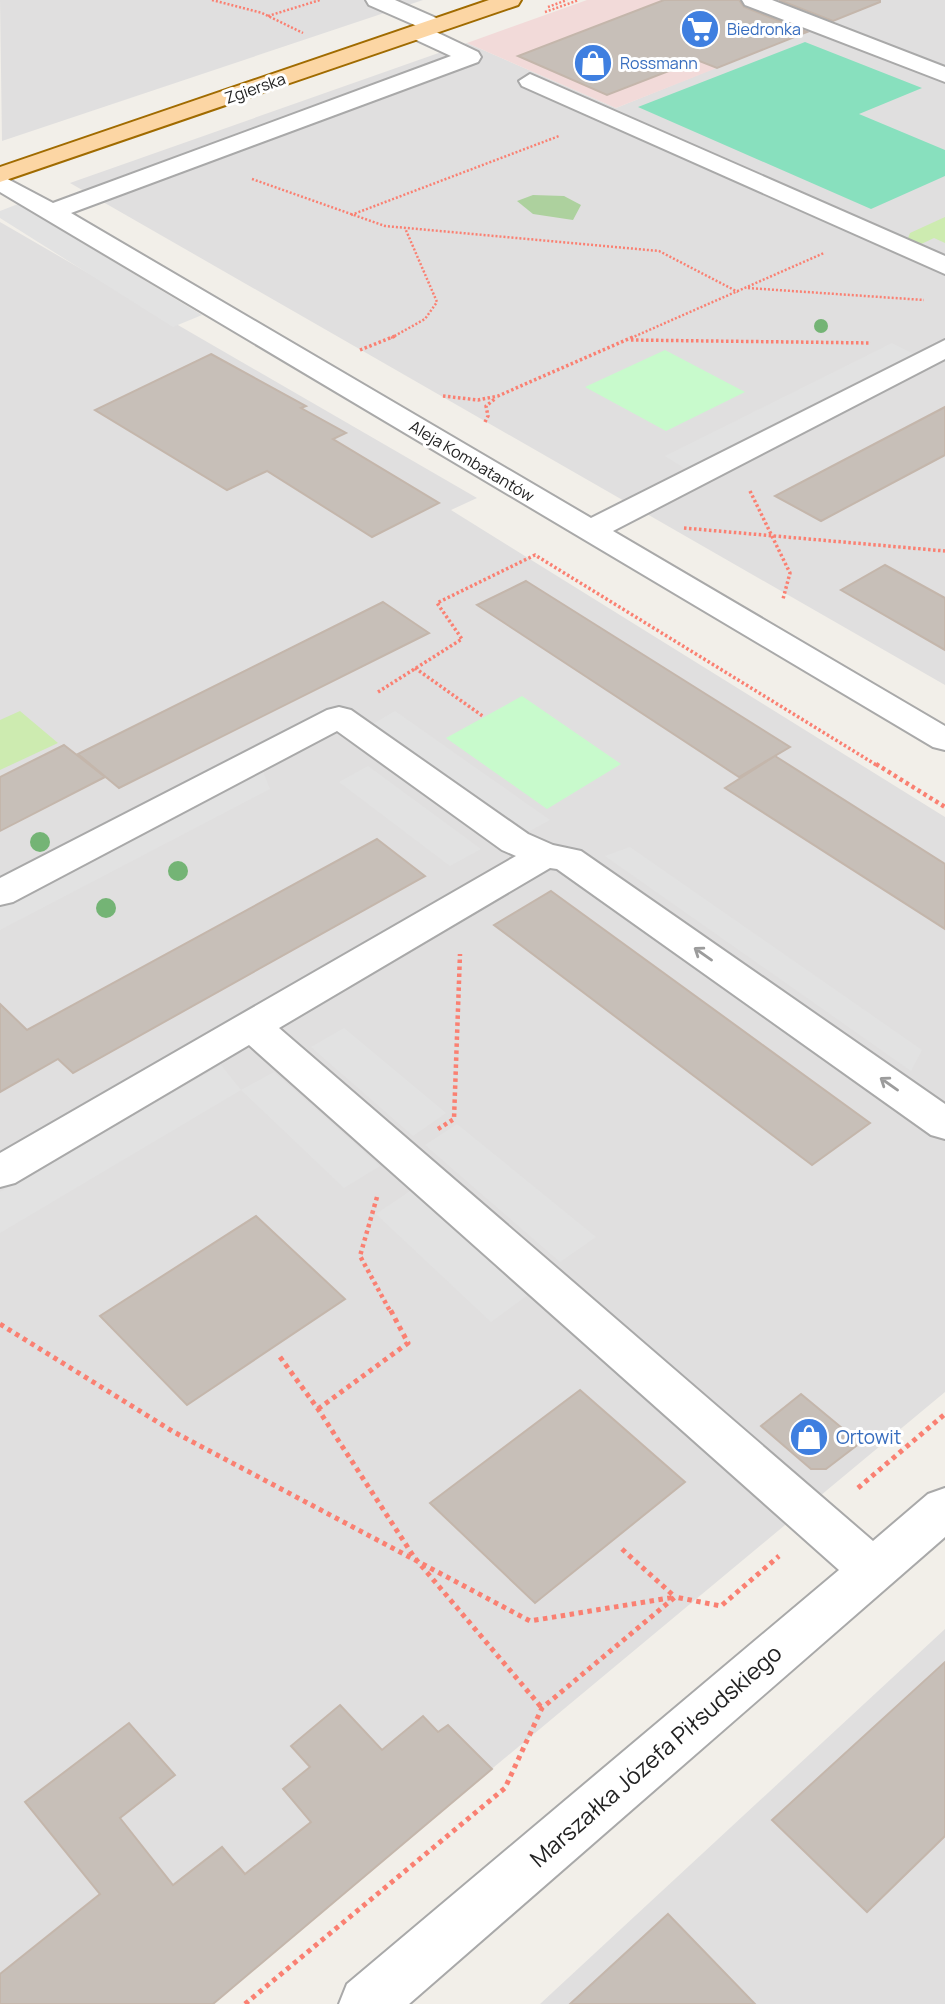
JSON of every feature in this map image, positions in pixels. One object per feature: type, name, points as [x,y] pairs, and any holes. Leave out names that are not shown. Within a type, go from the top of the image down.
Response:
[{"type":"main road","name":"Zgierska","points":[[0,175],[510,0]]},
{"type":"street","points":[[51,212],[470,57],[377,0]]},
{"type":"street","points":[[753,0],[945,75]]},
{"type":"street","points":[[530,81],[945,266]]},
{"type":"street","name":"Aleja Kombatantów","points":[[0,182],[945,740]]},
{"type":"street","points":[[590,531],[945,348]]},
{"type":"street","points":[[0,893],[339,717],[515,842],[545,855],[568,859],[945,1124]]},
{"type":"street","points":[[0,1172],[545,855]]},
{"type":"street","points":[[251,1026],[874,1571]]},
{"type":"street","name":"Marszałka Józefa Piłsudskiego","points":[[367,2004],[945,1508]]},
{"type":"path","points":[[212,0],[268,16],[306,34]]},
{"type":"path","points":[[268,16],[320,0]]},
{"type":"path","points":[[351,215],[608,117]]},
{"type":"path","points":[[244,176],[385,226],[659,251],[738,292]]},
{"type":"path","points":[[351,354],[424,320],[435,311],[437,302],[405,228]]},
{"type":"path","points":[[438,397],[478,400],[498,396],[869,232]]},
{"type":"path","points":[[747,288],[926,300]]},
{"type":"path","points":[[629,340],[876,343]]},
{"type":"path","points":[[483,424],[488,416],[486,406],[498,396]]},
{"type":"path","points":[[744,480],[790,573],[782,603]]},
{"type":"path","points":[[682,528],[945,551]]},
{"type":"path","points":[[339,717],[462,639],[437,603],[535,555],[945,807]]},
{"type":"path","points":[[415,668],[484,717]]},
{"type":"path","points":[[317,1409],[408,1343],[360,1256],[384,1175],[397,1153],[454,1119],[462,902]]},
{"type":"path","points":[[0,1324],[172,1431],[414,1557],[530,1621],[675,1597],[721,1605],[945,1414]]},
{"type":"path","points":[[280,1357],[414,1557],[542,1708]]},
{"type":"path","points":[[622,1549],[675,1597]]},
{"type":"path","points":[[245,2004],[505,1788],[542,1708],[675,1597]]},
{"type":"shaded area","points":[[0,0],[423,0],[2,141]]},
{"type":"shaded area","points":[[587,0],[741,0],[815,29],[616,108],[467,43]]},
{"type":"shaded area","points":[[741,0],[945,0],[945,685],[70,183],[467,43],[616,108],[814,28]]},
{"type":"shaded area","points":[[18,204],[202,315],[173,327],[0,218],[0,211]]},
{"type":"shaded area","points":[[0,222],[477,498],[451,510],[945,817],[945,1392],[209,2004],[0,2004]]},
{"type":"shaded area","points":[[892,343],[916,355],[689,471],[665,456]]},
{"type":"shaded area","points":[[395,711],[550,820],[524,834],[369,726]]},
{"type":"shaded area","points":[[368,766],[481,849],[450,866],[339,782]]},
{"type":"shaded area","points":[[261,767],[270,789],[0,930],[0,901]]},
{"type":"shaded area","points":[[630,847],[922,1050],[911,1071],[605,856]]},
{"type":"shaded area","points":[[344,1028],[446,1113],[413,1136],[311,1047]]},
{"type":"shaded area","points":[[221,1065],[241,1090],[0,1233],[0,1192]]},
{"type":"shaded area","points":[[274,1072],[380,1166],[344,1188],[241,1090]]},
{"type":"shaded area","points":[[457,1124],[596,1237],[560,1262],[425,1145]]},
{"type":"shaded area","points":[[410,1191],[529,1294],[491,1322],[376,1214]]},
{"type":"shaded area","points":[[945,1629],[945,2004],[540,2004]]},
{"type":"green space","points":[[805,42],[922,88],[859,114],[945,150],[945,176],[871,209],[638,107]]},
{"type":"green space","points":[[533,195],[564,196],[581,205],[573,220],[533,214],[517,201]]},
{"type":"green space","points":[[945,217],[945,243],[934,238],[917,246],[907,241],[910,233]]},
{"type":"green space","points":[[665,350],[745,392],[666,431],[585,387]]},
{"type":"green space","points":[[522,696],[621,764],[547,809],[446,738]]},
{"type":"green space","points":[[20,711],[58,743],[0,770],[0,720]]},
{"type":"building","points":[[664,0],[739,0],[744,7],[807,32],[717,68],[697,60],[607,95],[518,56]]},
{"type":"building","points":[[779,0],[880,0],[880,2],[833,21]]},
{"type":"building","points":[[211,354],[306,406],[301,408],[346,433],[333,439],[439,503],[372,537],[267,471],[227,490],[95,410]]},
{"type":"building","points":[[945,407],[945,455],[821,521],[775,496]]},
{"type":"building","points":[[885,565],[945,598],[945,650],[841,590]]},
{"type":"building","points":[[526,581],[790,747],[739,777],[477,605]]},
{"type":"building","points":[[383,602],[429,633],[119,788],[78,754]]},
{"type":"building","points":[[64,745],[105,777],[0,831],[0,777]]},
{"type":"building","points":[[775,756],[945,864],[945,929],[725,788]]},
{"type":"building","points":[[377,839],[425,876],[73,1073],[58,1059],[0,1092],[0,1004],[27,1030]]},
{"type":"building","points":[[551,891],[870,1123],[812,1165],[494,925]]},
{"type":"building","points":[[256,1216],[345,1299],[187,1405],[100,1316]]},
{"type":"building","points":[[580,1390],[685,1482],[535,1603],[430,1503]]},
{"type":"building","points":[[801,1394],[860,1443],[826,1469],[811,1469],[761,1426]]},
{"type":"building","points":[[945,1662],[945,1836],[867,1912],[772,1820]]},
{"type":"building","points":[[340,1705],[382,1750],[423,1716],[438,1732],[448,1725],[492,1769],[213,2004],[0,2004],[0,1974],[100,1894],[25,1802],[129,1723],[175,1775],[120,1818],[173,1885],[222,1847],[245,1874],[311,1822],[283,1789],[310,1767],[291,1746]]},
{"type":"building","points":[[668,1914],[755,2004],[570,2004]]},
{"type":"place","name":"Biedronka","points":[[700,29]]},
{"type":"place","name":"Rossmann","points":[[593,63]]},
{"type":"place","name":"Ortowit","points":[[809,1437]]}]
